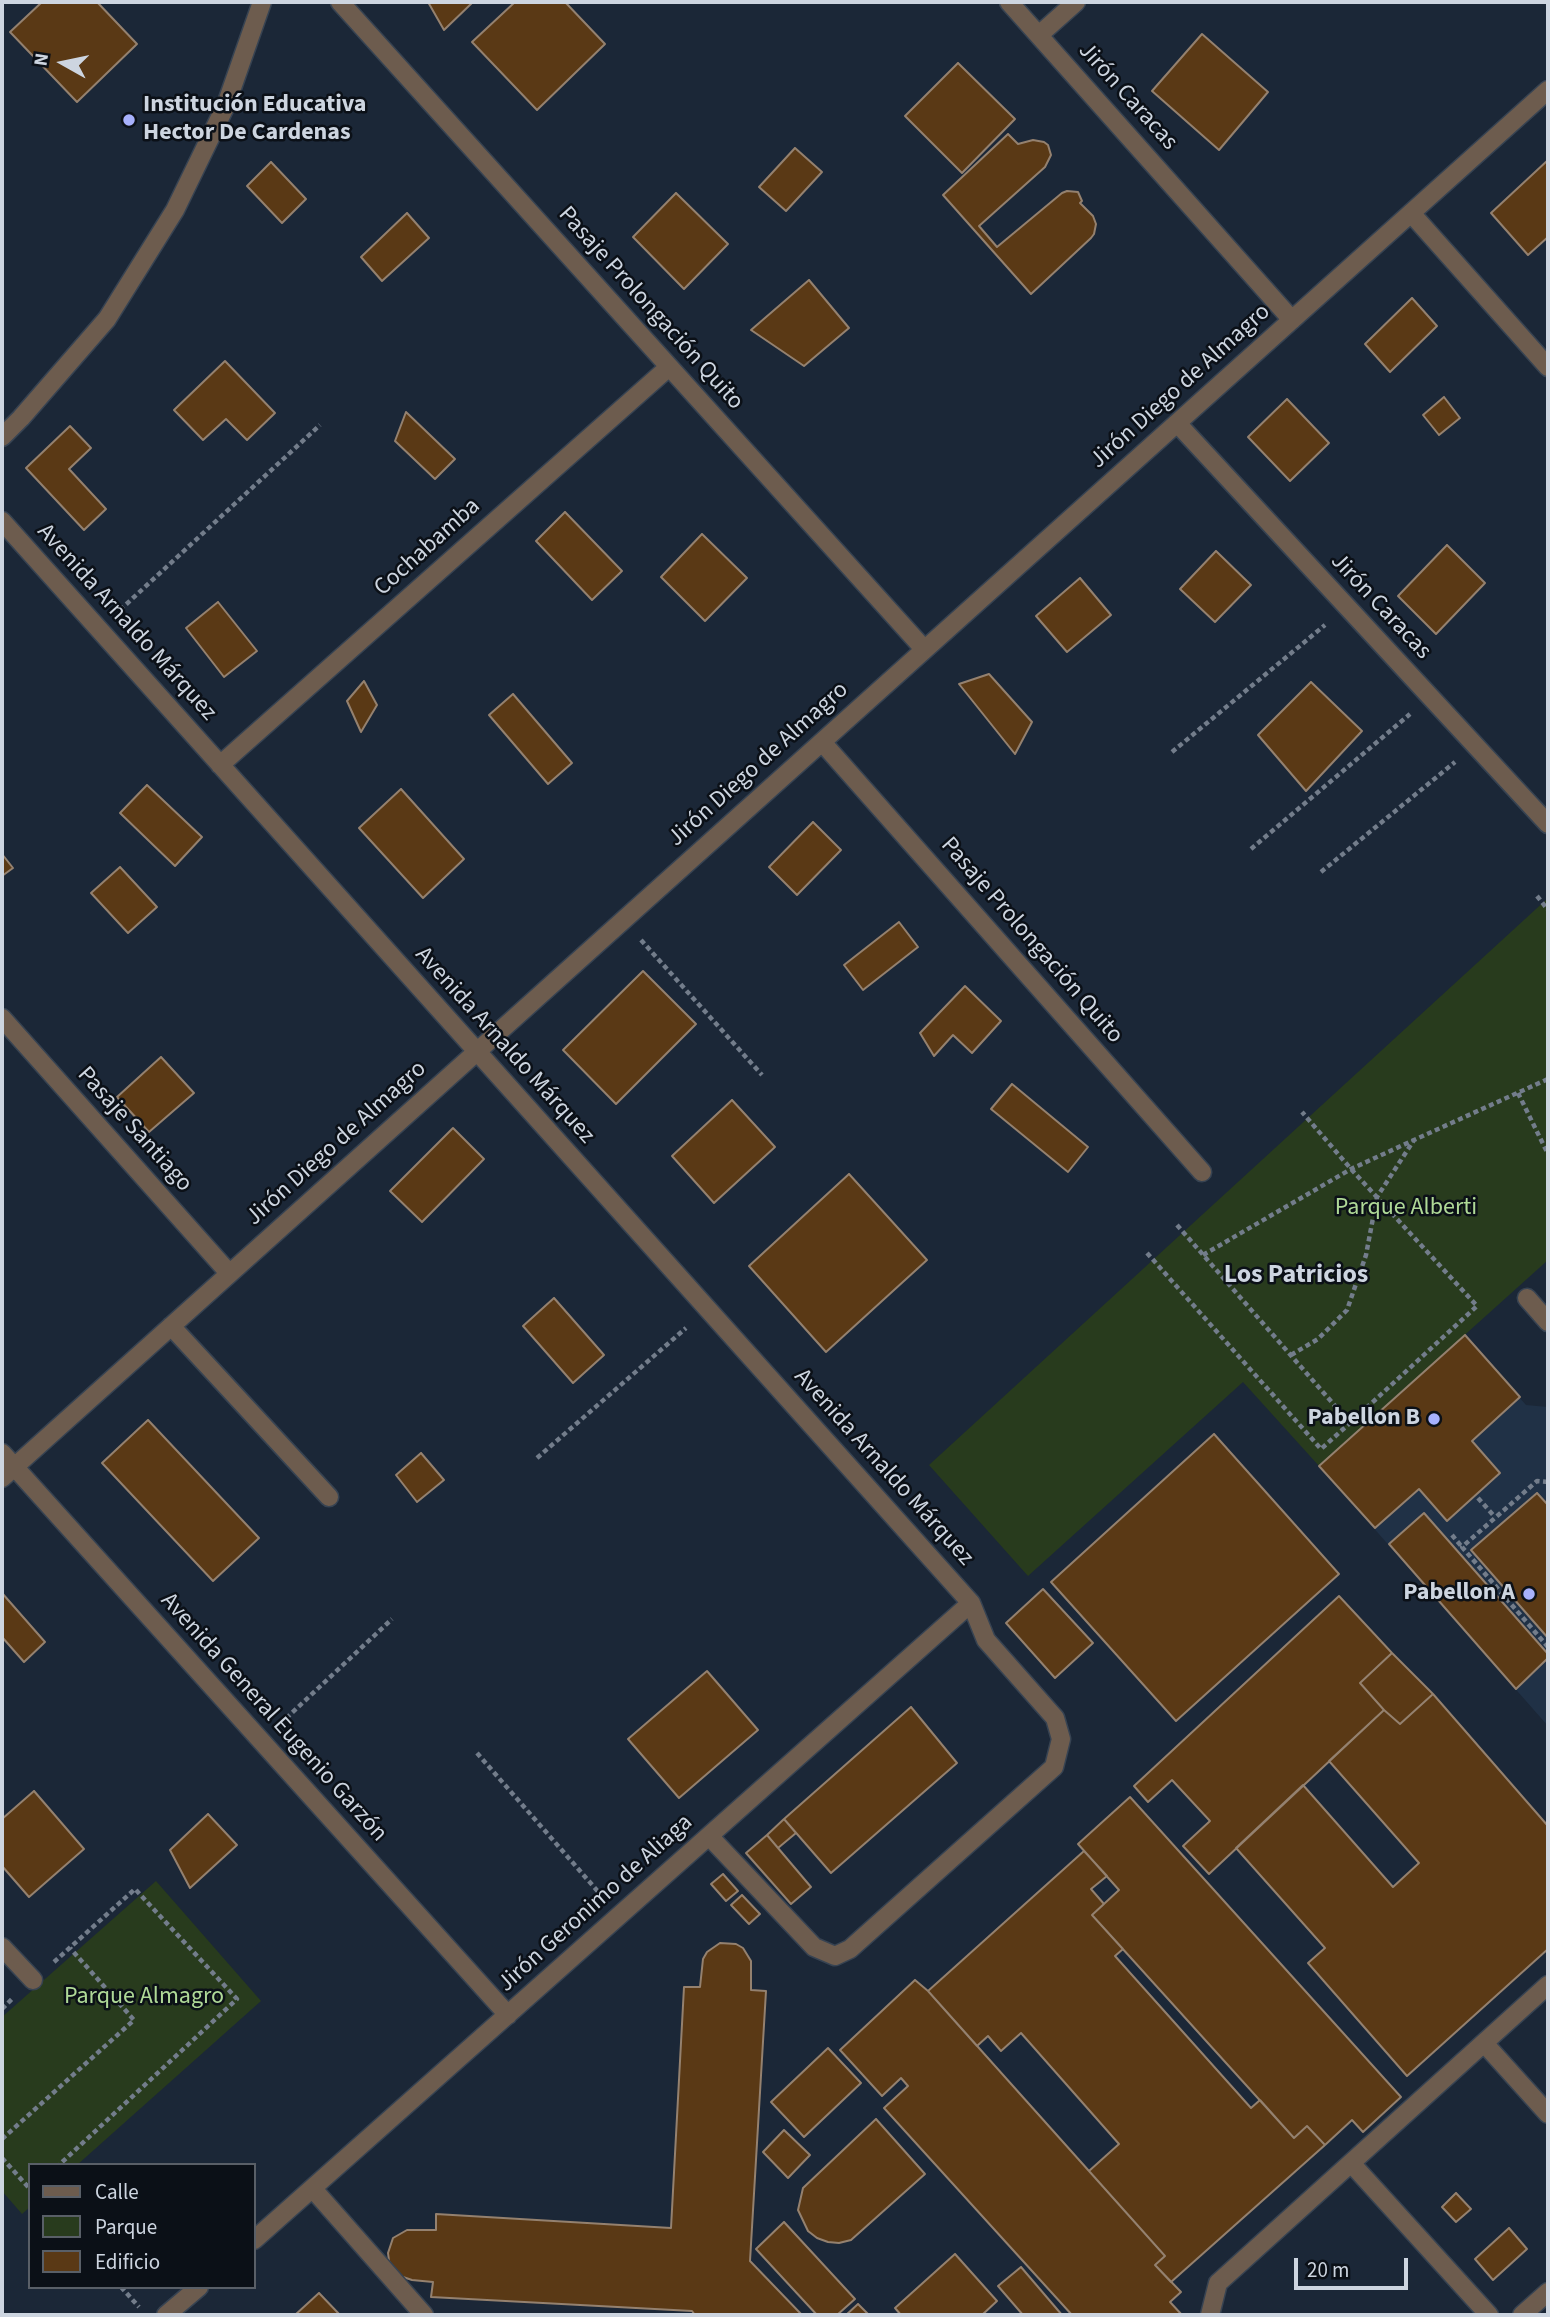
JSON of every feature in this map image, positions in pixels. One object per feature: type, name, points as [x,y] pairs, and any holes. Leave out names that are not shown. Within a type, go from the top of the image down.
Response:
[{"type":"street","points":[[2,437],[22,418],[107,319],[175,210],[226,105],[262,2]]},
{"type":"street","name":"Pasaje Prolongación Quito","points":[[340,2],[924,649]]},
{"type":"street","name":"Jirón Caracas","points":[[1009,2],[1292,320]]},
{"type":"street","points":[[1039,35],[1076,2]]},
{"type":"street","name":"Jirón Diego de Almagro","points":[[6,1466],[171,1326],[1548,90]]},
{"type":"street","points":[[1411,213],[1548,367]]},
{"type":"street","name":"Cochabamba","points":[[220,765],[669,367]]},
{"type":"street","name":"Jirón Caracas","points":[[1177,423],[1548,824]]},
{"type":"street","name":"Avenida Arnaldo Márquez","points":[[2,521],[971,1603],[986,1640],[1055,1718],[1062,1739],[1054,1767],[850,1949],[835,1956],[814,1947],[709,1836]]},
{"type":"street","name":"Pasaje Prolongación Quito","points":[[822,742],[1202,1172]]},
{"type":"street","name":"Pasaje Santiago","points":[[2,1018],[229,1273]]},
{"type":"street","points":[[1527,1298],[1548,1322]]},
{"type":"street","points":[[171,1326],[330,1497]]},
{"type":"street","name":"Avenida General Eugenio Garzón","points":[[6,1466],[261,1741],[508,2015]]},
{"type":"street","name":"Jirón Geronimo de Aliaga","points":[[256,2238],[971,1603]]},
{"type":"street","points":[[2,1947],[33,1980]]},
{"type":"street","points":[[1210,2315],[1218,2283],[1548,1985]]},
{"type":"street","points":[[1484,2043],[1548,2114]]},
{"type":"street","points":[[1351,2163],[1489,2315]]},
{"type":"street","points":[[313,2189],[424,2315]]},
{"type":"street","points":[[166,2315],[197,2289]]},
{"type":"street","points":[[1522,2315],[1548,2292]]},
{"type":"path","points":[[99,630],[320,425]]},
{"type":"path","points":[[1172,752],[1347,607]]},
{"type":"path","points":[[1251,849],[1430,697]]},
{"type":"path","points":[[1321,872],[1476,745]]},
{"type":"path","points":[[1537,897],[1548,910]]},
{"type":"path","points":[[623,920],[762,1075]]},
{"type":"path","points":[[1203,1255],[1351,1169],[1548,1079]]},
{"type":"path","points":[[1518,1093],[1548,1154]]},
{"type":"path","points":[[1147,1253],[1321,1450],[1477,1306],[1302,1112]]},
{"type":"path","points":[[1291,1355],[1318,1339],[1347,1310],[1366,1255],[1377,1198],[1414,1140]]},
{"type":"path","points":[[1177,1225],[1350,1423]]},
{"type":"path","points":[[537,1458],[707,1309]]},
{"type":"path","points":[[1462,1546],[1537,1480],[1548,1482]]},
{"type":"path","points":[[1478,1498],[1494,1517]]},
{"type":"path","points":[[1452,1535],[1548,1647]]},
{"type":"path","points":[[261,1741],[392,1619]]},
{"type":"path","points":[[477,1753],[620,1916]]},
{"type":"path","points":[[2,2009],[135,1889],[237,1999],[61,2163]]},
{"type":"path","points":[[2,2139],[134,2020],[70,1948]]},
{"type":"path","points":[[2,2158],[28,2187]]},
{"type":"path","points":[[123,2289],[147,2315]]},
{"type":"shaded area","points":[[1465,1335],[1526,1405],[1548,1407],[1548,1726],[1319,1466]]},
{"type":"green space","name":"Parque Alberti","points":[[1548,898],[1548,1260],[1319,1466],[1243,1382],[1028,1576],[929,1465]]},
{"type":"green space","name":"Parque Almagro","points":[[156,1881],[261,2001],[79,2163],[28,2163],[28,2209],[22,2214],[2,2191],[2,2017]]},
{"type":"building","points":[[42,2],[97,2],[137,44],[77,102],[10,32]]},
{"type":"building","points":[[428,2],[473,2],[444,30]]},
{"type":"building","points":[[515,2],[565,2],[605,44],[537,110],[472,42]]},
{"type":"building","points":[[1202,34],[1268,92],[1219,150],[1152,91]]},
{"type":"building","points":[[958,63],[1015,119],[962,173],[905,116]]},
{"type":"building","points":[[1008,134],[1018,144],[1033,140],[1044,142],[1051,155],[1045,167],[979,226],[997,247],[1067,191],[1078,192],[1082,201],[1080,203],[1093,216],[1096,224],[1091,238],[1031,294],[943,195]]},
{"type":"building","points":[[795,148],[822,172],[786,211],[759,187]]},
{"type":"building","points":[[1548,160],[1548,237],[1528,255],[1491,213]]},
{"type":"building","points":[[271,162],[306,199],[282,223],[247,186]]},
{"type":"building","points":[[676,193],[728,244],[684,289],[633,237]]},
{"type":"building","points":[[407,213],[429,238],[382,281],[361,257]]},
{"type":"building","points":[[809,280],[849,328],[804,366],[751,330]]},
{"type":"building","points":[[1412,298],[1437,326],[1390,372],[1365,344]]},
{"type":"building","points":[[225,361],[275,413],[247,440],[226,419],[203,440],[174,410]]},
{"type":"building","points":[[1444,397],[1460,418],[1439,435],[1423,415]]},
{"type":"building","points":[[1287,399],[1329,443],[1290,481],[1248,437]]},
{"type":"building","points":[[406,412],[455,459],[435,479],[395,441]]},
{"type":"building","points":[[70,426],[91,448],[69,469],[106,509],[84,530],[26,468]]},
{"type":"building","points":[[565,512],[622,571],[592,600],[536,541]]},
{"type":"building","points":[[702,534],[747,578],[705,621],[661,577]]},
{"type":"building","points":[[1447,545],[1485,583],[1436,634],[1398,596]]},
{"type":"building","points":[[1216,551],[1251,585],[1215,622],[1180,589]]},
{"type":"building","points":[[1080,578],[1111,615],[1067,652],[1036,616]]},
{"type":"building","points":[[218,602],[257,651],[224,677],[186,628]]},
{"type":"building","points":[[989,674],[1032,722],[1015,754],[959,684]]},
{"type":"building","points":[[364,681],[377,705],[361,732],[347,701]]},
{"type":"building","points":[[1311,682],[1362,731],[1306,791],[1258,735]]},
{"type":"building","points":[[513,694],[572,763],[548,784],[489,715]]},
{"type":"building","points":[[147,785],[202,837],[175,866],[120,813]]},
{"type":"building","points":[[401,789],[464,859],[423,898],[359,828]]},
{"type":"building","points":[[813,822],[841,850],[797,895],[769,867]]},
{"type":"building","points":[[2,854],[13,868],[2,876]]},
{"type":"building","points":[[120,867],[157,907],[128,933],[91,893]]},
{"type":"building","points":[[899,922],[918,947],[863,990],[844,965]]},
{"type":"building","points":[[643,971],[696,1024],[616,1104],[563,1050]]},
{"type":"building","points":[[965,986],[1001,1021],[972,1053],[953,1035],[934,1056],[920,1033]]},
{"type":"building","points":[[161,1057],[194,1093],[149,1132],[117,1097]]},
{"type":"building","points":[[1012,1084],[1088,1147],[1068,1172],[991,1109]]},
{"type":"building","points":[[732,1100],[775,1147],[714,1203],[672,1156]]},
{"type":"building","points":[[453,1128],[484,1159],[422,1222],[390,1191]]},
{"type":"building","points":[[849,1174],[927,1260],[826,1352],[749,1266]]},
{"type":"building","points":[[554,1298],[604,1355],[573,1383],[523,1326]]},
{"type":"building","name":"Pabellon B","points":[[1465,1335],[1520,1397],[1472,1441],[1500,1473],[1447,1521],[1419,1489],[1375,1528],[1319,1466]]},
{"type":"building","points":[[148,1420],[259,1538],[213,1581],[102,1463]]},
{"type":"building","points":[[1214,1434],[1339,1574],[1176,1721],[1051,1582]]},
{"type":"building","points":[[421,1453],[444,1480],[417,1502],[396,1475]]},
{"type":"building","name":"Pabellon A","points":[[1537,1493],[1548,1505],[1548,1638],[1471,1550]]},
{"type":"building","points":[[1424,1513],[1548,1654],[1548,1658],[1516,1689],[1389,1544]]},
{"type":"building","points":[[1043,1589],[1093,1643],[1055,1678],[1006,1623]]},
{"type":"building","points":[[2,1593],[45,1642],[24,1662],[2,1637]]},
{"type":"building","points":[[1339,1596],[1392,1653],[1360,1683],[1384,1710],[1209,1874],[1183,1846],[1210,1821],[1172,1780],[1148,1802],[1134,1786]]},
{"type":"building","points":[[1392,1653],[1433,1694],[1400,1724],[1360,1683]]},
{"type":"building","points":[[707,1671],[758,1730],[679,1798],[628,1739]]},
{"type":"building","points":[[1433,1694],[1548,1826],[1548,1949],[1407,2076],[1308,1963],[1325,1948],[1236,1848],[1303,1785],[1393,1887],[1419,1863],[1329,1761],[1384,1710],[1400,1724]]},
{"type":"building","points":[[911,1707],[957,1763],[831,1873],[784,1819]]},
{"type":"building","points":[[34,1791],[84,1849],[29,1897],[2,1866],[2,1819]]},
{"type":"building","points":[[1130,1797],[1401,2097],[1363,2132],[1352,2120],[1325,2145],[1307,2126],[1294,2138],[1092,1915],[1119,1890],[1078,1844]]},
{"type":"building","points":[[208,1814],[237,1845],[190,1888],[170,1850]]},
{"type":"building","points":[[784,1819],[796,1833],[778,1848],[767,1835]]},
{"type":"building","points":[[767,1835],[811,1887],[791,1904],[746,1853]]},
{"type":"building","points":[[1084,1851],[1107,1876],[1091,1889],[1104,1904],[1092,1915],[1123,1949],[1115,1956],[1251,2108],[1260,2100],[1294,2138],[1307,2126],[1325,2145],[1171,2282],[1155,2265],[1165,2256],[1089,2171],[1119,2144],[1021,2033],[1001,2051],[988,2036],[977,2046],[928,1991]]},
{"type":"building","points":[[723,1874],[738,1891],[726,1901],[711,1884]]},
{"type":"building","points":[[742,1895],[760,1914],[749,1924],[731,1905]]},
{"type":"building","points":[[720,1943],[736,1944],[743,1948],[751,1961],[751,1990],[766,1991],[750,2261],[802,2315],[695,2315],[692,2311],[431,2297],[433,2282],[397,2275],[389,2261],[388,2253],[393,2238],[407,2230],[436,2230],[436,2214],[671,2228],[684,1987],[700,1987],[703,1959],[707,1952]]},
{"type":"building","points":[[915,1980],[928,1991],[1165,2256],[1155,2265],[1181,2292],[1170,2302],[1182,2315],[1072,2315],[884,2108],[908,2086],[901,2078],[882,2096],[840,2050]]},
{"type":"building","points":[[828,2048],[861,2083],[804,2137],[771,2102]]},
{"type":"building","points":[[876,2119],[925,2174],[851,2240],[839,2243],[817,2238],[808,2231],[798,2210],[803,2188]]},
{"type":"building","points":[[784,2130],[810,2155],[788,2178],[763,2152]]},
{"type":"building","points":[[1456,2193],[1471,2209],[1456,2222],[1442,2207]]},
{"type":"building","points":[[784,2222],[855,2299],[837,2315],[817,2315],[756,2249]]},
{"type":"building","points":[[1509,2228],[1527,2249],[1493,2280],[1475,2259]]},
{"type":"building","points":[[955,2254],[997,2301],[982,2315],[901,2315],[895,2308]]},
{"type":"building","points":[[1021,2267],[1062,2315],[1023,2315],[998,2286]]},
{"type":"building","points":[[319,2293],[340,2315],[295,2315]]},
{"type":"building","points":[[858,2304],[869,2315],[846,2315]]},
{"type":"place","name":"Institución Educativa Hector De Cardenas","points":[[129,120]]},
{"type":"place","name":"Pabellon B","points":[[1434,1419]]},
{"type":"place","name":"Pabellon A","points":[[1529,1594]]},
{"type":"district","name":"Los Patricios","points":[[1296,1276]]}]
